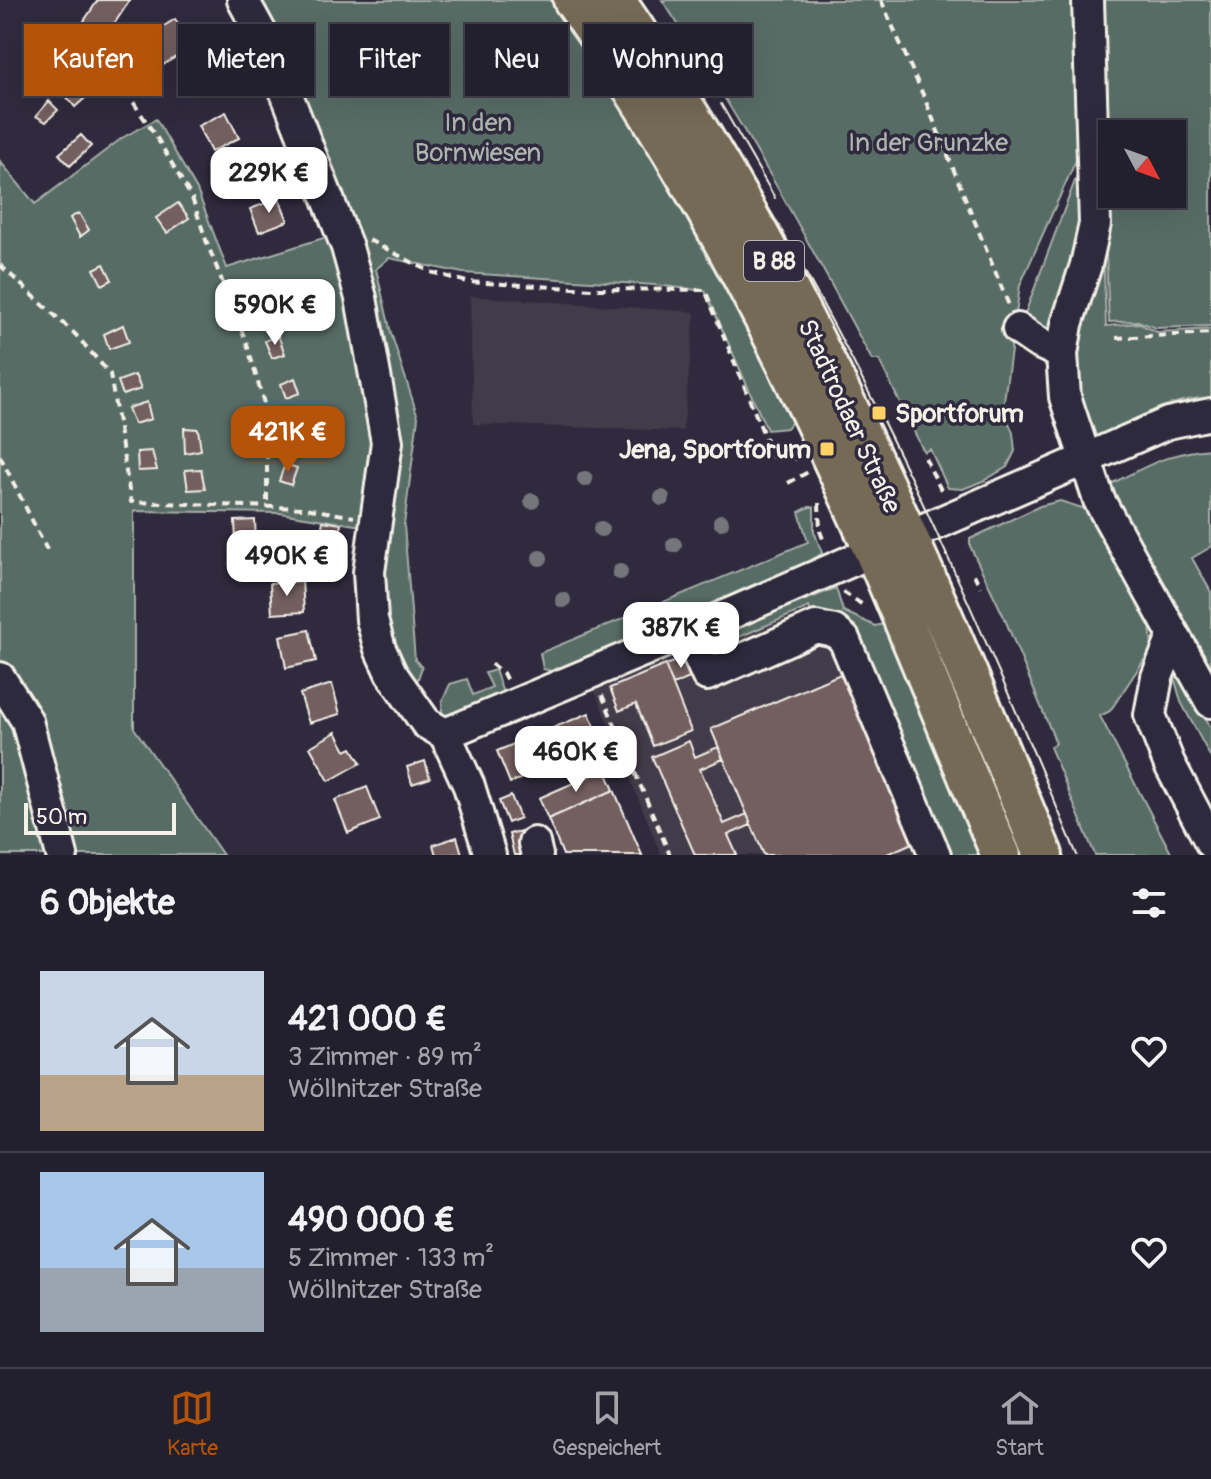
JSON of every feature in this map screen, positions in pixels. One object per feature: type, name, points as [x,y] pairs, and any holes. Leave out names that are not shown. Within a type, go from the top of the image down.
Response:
[{"type":"main road","name":"Stadtrodaer Straße","points":[[573,0],[613,56],[687,175],[771,334],[890,543],[1043,855]]},
{"type":"main road","name":"Stadtrodaer Straße","points":[[615,0],[698,126],[753,219],[816,340],[1001,855]]},
{"type":"street","points":[[243,0],[266,42],[347,247],[361,298],[387,442],[369,572],[372,620],[380,649],[391,673],[426,723],[445,734],[469,786],[490,855]]},
{"type":"street","points":[[1088,0],[1095,224],[1067,324],[1062,354],[1065,397],[1099,500],[1211,702]]},
{"type":"street","points":[[1018,329],[1062,354]]},
{"type":"street","points":[[445,734],[593,673],[1168,423],[1211,414]]},
{"type":"street","points":[[688,632],[707,675],[816,627],[834,631],[844,639],[935,855]]},
{"type":"street","points":[[1173,637],[1157,677],[1150,715],[1169,763],[1211,843]]},
{"type":"street","points":[[0,678],[27,721],[62,855]]},
{"type":"path","points":[[881,0],[1018,329]]},
{"type":"path","points":[[129,96],[192,198],[247,344],[267,414],[267,507]]},
{"type":"path","points":[[399,257],[431,272],[467,282],[592,289],[705,290],[773,457],[790,452]]},
{"type":"path","points":[[0,265],[75,334],[110,374],[131,502],[305,508],[376,519]]},
{"type":"path","points":[[1116,338],[1211,333]]},
{"type":"path","points":[[0,456],[47,550]]},
{"type":"path","points":[[925,458],[943,494]]},
{"type":"path","points":[[788,483],[808,472]]},
{"type":"path","points":[[820,505],[820,531],[825,544]]},
{"type":"path","points":[[974,574],[980,587]]},
{"type":"path","points":[[840,582],[844,593],[866,608]]},
{"type":"path","points":[[491,664],[503,673],[509,684]]},
{"type":"path","points":[[593,673],[670,855]]},
{"type":"path","points":[[597,760],[624,747]]},
{"type":"shaded area","points":[[470,296],[695,312],[683,431],[473,424]]},
{"type":"shaded area","points":[[837,592],[954,855],[661,855],[595,691]]},
{"type":"green space","name":"In den Bornwiesen","points":[[248,0],[550,0],[567,24],[465,24],[465,96],[568,96],[568,26],[584,49],[584,96],[617,96],[627,110],[730,278],[792,422],[787,428],[767,430],[705,291],[463,273],[389,258],[376,269],[391,333],[418,417],[404,525],[415,660],[422,667],[417,682],[411,688],[377,603],[390,387],[283,96],[314,96],[314,24],[257,24]]},
{"type":"green space","name":"In der Grunzke","points":[[662,0],[1076,0],[1077,158],[1020,285],[1003,408],[1013,433],[1015,451],[1007,467],[963,489],[948,488],[930,449],[924,452],[879,360],[872,360],[723,96],[752,96],[752,24],[678,24]]},
{"type":"green space","points":[[1097,0],[1211,0],[1211,326],[1156,328],[1138,321],[1109,322],[1104,208],[1186,208],[1186,120],[1100,120]]},
{"type":"green space","points":[[156,119],[197,190],[227,268],[333,235],[378,418],[368,527],[280,513],[134,511],[134,728],[223,855],[0,855],[0,161],[35,204],[122,138]]},
{"type":"green space","points":[[1082,162],[1103,245],[1106,326],[1138,323],[1157,332],[1211,329],[1211,397],[1166,406],[1097,438],[1086,432],[1073,392],[1076,339],[1023,319]]},
{"type":"green space","points":[[1211,449],[1211,547],[1192,558],[1211,592],[1211,687],[1111,484],[1171,456]]},
{"type":"green space","points":[[1060,501],[1089,510],[1148,600],[1152,648],[1110,711],[1100,716],[1172,855],[1095,855],[1050,747],[1056,743],[1004,617],[970,546],[970,539],[1040,506]]},
{"type":"green space","points":[[814,507],[814,531],[822,553],[795,574],[559,673],[543,669],[540,653],[808,542],[799,512]]},
{"type":"green space","points":[[836,588],[843,611],[875,626],[888,623],[988,855],[942,855],[873,697],[816,624],[809,607],[718,646],[723,659],[715,661],[706,642],[711,637]]},
{"type":"green space","points":[[1179,667],[1211,728],[1211,758],[1181,702],[1173,673]]},
{"type":"green space","points":[[495,670],[504,696],[450,719],[442,716],[442,702],[450,684],[467,679],[473,695],[492,687],[485,673]]},
{"type":"building","points":[[98,0],[130,0],[114,24],[82,24]]},
{"type":"building","points":[[175,19],[178,24],[178,56],[162,66],[162,27]]},
{"type":"building","points":[[66,96],[87,96],[75,107]]},
{"type":"building","points":[[49,101],[58,110],[46,122],[36,116]]},
{"type":"building","points":[[226,112],[239,138],[211,152],[198,126]]},
{"type":"building","points":[[81,135],[91,146],[70,166],[59,154]]},
{"type":"building","points":[[244,153],[255,177],[231,188],[220,164]]},
{"type":"building","points":[[279,198],[288,221],[259,232],[250,209]]},
{"type":"building","points":[[178,203],[189,218],[167,233],[156,218]]},
{"type":"building","points":[[79,213],[89,230],[80,237],[70,218]]},
{"type":"building","points":[[104,264],[112,280],[102,285],[94,269]]},
{"type":"building","points":[[256,291],[263,311],[250,318],[243,297]]},
{"type":"building","points":[[123,325],[129,342],[109,349],[104,334]]},
{"type":"building","points":[[278,335],[285,354],[272,358],[265,341]]},
{"type":"building","points":[[135,375],[141,389],[123,395],[118,381]]},
{"type":"building","points":[[295,378],[300,393],[286,398],[281,384]]},
{"type":"building","points":[[147,402],[151,419],[134,424],[128,408]]},
{"type":"building","points":[[305,420],[310,436],[295,441],[291,424]]},
{"type":"building","points":[[184,428],[198,429],[201,450],[185,453]]},
{"type":"building","points":[[152,451],[157,470],[138,471],[137,452]]},
{"type":"building","points":[[285,464],[297,468],[291,485],[279,481]]},
{"type":"building","points":[[201,469],[205,489],[188,490],[185,470]]},
{"type":"building","points":[[255,520],[256,542],[236,543],[235,521]]},
{"type":"building","points":[[323,521],[341,524],[337,545],[319,542]]},
{"type":"building","points":[[302,581],[304,612],[272,614],[270,583]]},
{"type":"building","points":[[309,630],[316,661],[286,668],[280,636]]},
{"type":"building","points":[[689,656],[697,675],[673,685],[665,665]]},
{"type":"building","points":[[665,665],[691,731],[653,746],[636,704],[619,711],[610,688]]},
{"type":"building","points":[[845,672],[917,841],[885,855],[764,855],[711,729]]},
{"type":"building","points":[[332,684],[340,714],[309,723],[300,694]]},
{"type":"building","points":[[589,713],[602,745],[510,783],[497,751]]},
{"type":"building","points":[[336,732],[346,751],[352,748],[361,763],[329,781],[310,747]]},
{"type":"building","points":[[689,741],[695,757],[718,747],[723,759],[700,769],[724,824],[747,814],[751,825],[728,835],[737,855],[695,855],[652,757]]},
{"type":"building","points":[[592,749],[601,771],[581,780],[572,757]]},
{"type":"building","points":[[425,761],[430,778],[412,784],[407,767]]},
{"type":"building","points":[[605,769],[614,790],[548,819],[539,798]]},
{"type":"building","points":[[367,787],[380,820],[348,833],[335,800]]},
{"type":"building","points":[[614,790],[642,855],[563,855],[548,819]]},
{"type":"building","points":[[511,796],[520,818],[508,823],[499,801]]},
{"type":"building","points":[[525,830],[531,855],[514,855],[509,834]]},
{"type":"building","points":[[457,837],[462,854],[436,855],[433,845]]},
{"type":"tram line","points":[[640,0],[756,186],[857,368],[956,575],[1077,855]]},
{"type":"tram line","points":[[721,104],[775,198]]},
{"type":"place","name":"Sportforum","points":[[879,413]]},
{"type":"place","name":"Jena, Sportforum","points":[[827,449]]}]
